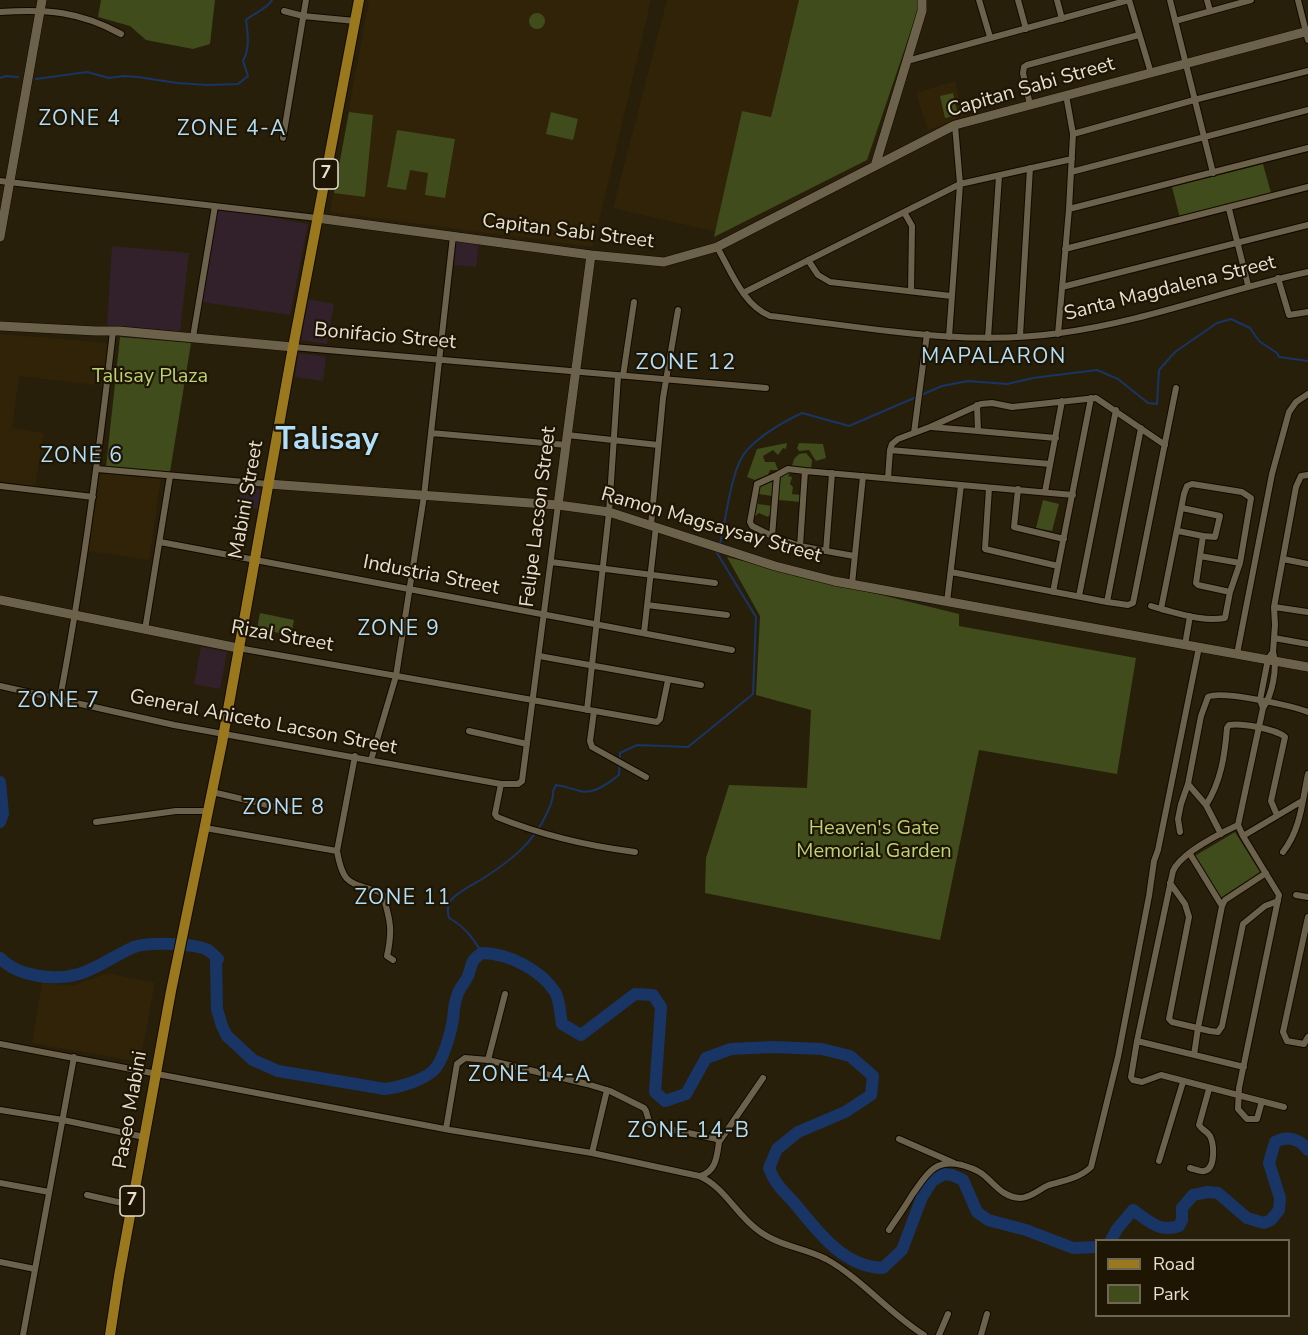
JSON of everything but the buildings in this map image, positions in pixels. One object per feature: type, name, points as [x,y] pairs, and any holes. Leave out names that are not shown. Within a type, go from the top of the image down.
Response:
[{"type":"main road","name":"Mabini Street","points":[[182,935],[224,732],[293,347],[359,0]]},
{"type":"main road","name":"Paseo Mabini","points":[[111,1333],[131,1205],[182,935]]},
{"type":"street","points":[[283,138],[306,0]]},
{"type":"street","points":[[874,166],[922,11],[922,0]]},
{"type":"street","points":[[979,0],[990,38]]},
{"type":"street","points":[[1018,0],[1026,28]]},
{"type":"street","points":[[1057,0],[1062,19]]},
{"type":"street","points":[[1095,0],[1098,9]]},
{"type":"street","points":[[907,61],[1129,0],[1151,73]]},
{"type":"street","points":[[1170,0],[1213,173]]},
{"type":"street","points":[[1207,0],[1210,11]]},
{"type":"street","points":[[1175,21],[1251,0]]},
{"type":"street","points":[[1298,0],[1307,34]]},
{"type":"street","points":[[0,12],[41,5],[94,20],[121,34]]},
{"type":"street","points":[[0,237],[5,181],[41,5]]},
{"type":"street","points":[[284,11],[303,16],[355,21]]},
{"type":"street","name":"Capitan Sabi Street","points":[[5,181],[317,218],[591,255],[664,262],[717,248],[955,125],[1307,34]]},
{"type":"street","points":[[1030,105],[1023,73],[1027,65],[1139,35]]},
{"type":"street","points":[[1073,134],[1308,71]]},
{"type":"street","points":[[1058,334],[1073,134],[1066,95]]},
{"type":"street","points":[[1071,172],[1308,110]]},
{"type":"street","points":[[949,337],[960,184],[955,125]]},
{"type":"street","points":[[885,131],[887,146],[893,150],[909,148]]},
{"type":"street","points":[[1069,209],[1308,148]]},
{"type":"street","points":[[743,293],[960,184],[1072,159]]},
{"type":"street","points":[[1020,336],[1030,168]]},
{"type":"street","points":[[988,338],[999,176]]},
{"type":"street","points":[[1065,249],[1308,188]]},
{"type":"street","points":[[193,337],[215,206]]},
{"type":"street","points":[[1229,208],[1248,285]]},
{"type":"street","points":[[904,212],[912,226],[911,291]]},
{"type":"street","points":[[1062,287],[1308,225]]},
{"type":"street","points":[[371,760],[396,676],[424,496],[453,236]]},
{"type":"street","name":"Santa Magdalena Street","points":[[717,248],[754,308],[770,316],[949,337],[988,338],[1058,334],[1100,327],[1248,285],[1308,272]]},
{"type":"street","name":"Felipe Lacson Street","points":[[521,783],[591,255]]},
{"type":"street","points":[[808,260],[818,275],[830,282],[951,296]]},
{"type":"street","points":[[1278,278],[1289,315],[1308,312]]},
{"type":"street","points":[[587,710],[609,512],[612,441],[634,302]]},
{"type":"street","points":[[644,633],[651,575],[658,445],[678,310]]},
{"type":"street","name":"Bonifacio Street","points":[[0,326],[193,337],[766,388]]},
{"type":"street","points":[[60,698],[76,615],[97,469],[113,331]]},
{"type":"street","points":[[914,433],[927,334]]},
{"type":"street","points":[[951,572],[1107,602],[1128,605],[1133,603],[1176,388]]},
{"type":"street","points":[[1237,654],[1275,463],[1290,412],[1296,402],[1308,393]]},
{"type":"street","points":[[1053,592],[1091,398]]},
{"type":"street","points":[[888,478],[890,450],[895,441],[977,405],[992,403],[1012,407],[1096,398],[1165,445]]},
{"type":"street","points":[[1045,492],[1062,401]]},
{"type":"street","points":[[977,405],[978,431]]},
{"type":"street","points":[[1079,596],[1116,410]]},
{"type":"street","points":[[930,427],[1056,438]]},
{"type":"street","points":[[1107,602],[1141,428]]},
{"type":"street","points":[[431,433],[658,445]]},
{"type":"street","points":[[890,450],[1050,464]]},
{"type":"street","name":"Ramon Magsaysay Street","points":[[97,469],[558,505],[609,512],[775,566],[852,584],[1185,645],[1237,654],[1272,657],[1308,667]]},
{"type":"street","points":[[854,556],[800,546],[752,526],[750,522],[757,484],[788,470],[1073,495]]},
{"type":"street","points":[[800,546],[805,471]]},
{"type":"street","points":[[826,551],[832,473]]},
{"type":"street","points":[[772,536],[777,475]]},
{"type":"street","points":[[1262,1101],[1259,1117],[1251,1120],[1244,1117],[1238,1109],[1238,1096],[1278,892],[1238,825],[1260,729],[1272,657],[1274,607],[1296,488],[1301,476],[1308,475]]},
{"type":"street","points":[[145,630],[170,476]]},
{"type":"street","points":[[852,584],[863,476]]},
{"type":"street","points":[[1152,606],[1161,609],[1190,616],[1225,618],[1230,592],[1240,563],[1250,496],[1242,492],[1192,484],[1187,486],[1161,609]]},
{"type":"street","points":[[947,602],[961,485]]},
{"type":"street","points":[[0,486],[93,497]]},
{"type":"street","points":[[989,488],[984,549],[1058,566]]},
{"type":"street","points":[[1018,489],[1014,527],[1064,540]]},
{"type":"street","points":[[1178,531],[1203,537],[1215,537],[1220,516],[1182,508]]},
{"type":"street","points":[[1203,537],[1196,583],[1230,592]]},
{"type":"street","name":"Industria Street","points":[[160,542],[732,650]]},
{"type":"street","points":[[1200,556],[1240,563]]},
{"type":"street","points":[[1283,559],[1308,564]]},
{"type":"street","points":[[551,562],[715,583]]},
{"type":"street","name":"Rizal Street","points":[[0,600],[238,648],[659,721],[668,680]]},
{"type":"street","points":[[647,605],[727,615]]},
{"type":"street","points":[[1274,607],[1308,612]]},
{"type":"street","points":[[1185,645],[1190,616]]},
{"type":"street","points":[[1274,638],[1308,644]]},
{"type":"street","points":[[899,1138],[954,1163],[981,1172],[1010,1197],[1027,1197],[1043,1188],[1075,1177],[1091,1167],[1118,1056],[1154,861],[1200,647]]},
{"type":"street","points":[[539,656],[701,685]]},
{"type":"street","name":"General Aniceto Lacson Street","points":[[0,686],[174,725],[224,732],[501,784],[521,783]]},
{"type":"street","points":[[1180,832],[1178,819],[1188,784],[1201,716],[1208,697],[1218,694],[1264,701],[1308,712]]},
{"type":"street","points":[[594,711],[590,745],[646,777]]},
{"type":"street","points":[[1206,805],[1217,784],[1225,754],[1229,725],[1260,729],[1285,736],[1271,801],[1277,815]]},
{"type":"street","points":[[469,731],[527,744]]},
{"type":"street","points":[[355,756],[336,851],[341,870],[348,882],[383,895],[392,937],[387,958],[393,960]]},
{"type":"street","points":[[1283,852],[1293,838],[1300,821],[1308,774]]},
{"type":"street","points":[[501,784],[496,816],[540,832],[601,848],[635,852]]},
{"type":"street","points":[[1188,784],[1206,805],[1221,834]]},
{"type":"street","points":[[212,792],[290,810]]},
{"type":"street","points":[[1243,836],[1302,801]]},
{"type":"street","points":[[96,822],[176,811],[208,811]]},
{"type":"street","points":[[1238,825],[1190,854],[1175,866],[1131,1074],[1133,1080],[1142,1082],[1161,1075],[1284,1107]]},
{"type":"street","points":[[205,828],[336,851]]},
{"type":"street","points":[[1190,854],[1222,906]]},
{"type":"street","points":[[1194,1055],[1222,906],[1225,900],[1266,873]]},
{"type":"street","points":[[1170,883],[1185,904],[1189,917],[1168,1016],[1172,1022],[1210,1031],[1220,1030],[1243,924],[1265,906],[1278,901]]},
{"type":"street","points":[[1296,895],[1308,897]]},
{"type":"street","points":[[1308,917],[1283,1032],[1287,1041],[1304,1044],[1308,1037]]},
{"type":"street","points":[[488,1060],[504,994]]},
{"type":"street","points":[[1137,1041],[1244,1067]]},
{"type":"street","points":[[0,1044],[446,1129],[592,1153],[699,1176],[721,1189],[736,1212],[761,1233],[828,1260],[924,1335]]},
{"type":"street","points":[[23,1335],[74,1057]]},
{"type":"street","points":[[446,1129],[457,1064],[465,1058],[488,1060],[607,1090],[644,1108],[650,1125],[711,1136],[719,1142]]},
{"type":"street","points":[[699,1176],[710,1171],[719,1142],[763,1078]]},
{"type":"street","points":[[1159,1161],[1183,1082]]},
{"type":"street","points":[[1190,1168],[1199,1171],[1207,1170],[1212,1161],[1210,1137],[1199,1125],[1209,1089]]},
{"type":"street","points":[[592,1153],[607,1090]]},
{"type":"street","points":[[0,1110],[144,1137]]},
{"type":"street","points":[[890,1230],[926,1174],[941,1165],[954,1163]]},
{"type":"street","points":[[0,1183],[49,1192]]},
{"type":"street","points":[[87,1195],[131,1205]]},
{"type":"street","points":[[0,1262],[35,1269]]},
{"type":"street","points":[[939,1335],[948,1314]]},
{"type":"street","points":[[981,1335],[987,1314]]},
{"type":"shaded area","points":[[369,0],[651,0],[593,247],[330,212]]},
{"type":"shaded area","points":[[667,0],[799,0],[771,117],[742,111],[716,232],[613,208]]},
{"type":"shaded area","points":[[955,81],[963,116],[928,130],[916,93]]},
{"type":"shaded area","points":[[217,208],[308,224],[290,315],[202,302]]},
{"type":"shaded area","points":[[456,239],[479,241],[476,267],[454,265]]},
{"type":"shaded area","points":[[112,246],[189,253],[180,331],[107,325]]},
{"type":"shaded area","points":[[308,299],[334,304],[327,344],[301,340]]},
{"type":"shaded area","points":[[0,334],[109,343],[104,386],[19,376],[12,428],[44,433],[35,487],[0,481]]},
{"type":"shaded area","points":[[298,353],[326,357],[323,381],[295,377]]},
{"type":"shaded area","points":[[100,473],[161,479],[149,560],[88,551]]},
{"type":"shaded area","points":[[241,486],[261,490],[258,509],[238,506]]},
{"type":"shaded area","points":[[201,647],[227,652],[220,689],[194,684]]},
{"type":"shaded area","points":[[108,973],[155,983],[140,1062],[32,1043],[42,983],[71,986]]},
{"type":"green space","points":[[101,0],[215,0],[210,44],[193,49],[146,40],[130,26],[98,17]]},
{"type":"green space","points":[[799,0],[917,0],[919,7],[867,160],[714,237],[742,111],[771,117]]},
{"type":"green space","points":[[534,13],[540,13],[545,21],[543,27],[534,29],[529,24],[529,18]]},
{"type":"green space","points":[[953,93],[958,115],[945,118],[940,96]]},
{"type":"green space","points":[[349,112],[373,115],[365,197],[334,193]]},
{"type":"green space","points":[[551,112],[578,119],[573,140],[546,134]]},
{"type":"green space","points":[[397,130],[455,139],[445,198],[425,195],[428,173],[410,170],[406,190],[387,187]]},
{"type":"green space","points":[[1263,164],[1271,193],[1180,218],[1172,187]]},
{"type":"green space","name":"Talisay Plaza","points":[[120,337],[191,343],[170,472],[106,467]]},
{"type":"green space","points":[[787,443],[786,449],[783,448],[778,455],[773,450],[763,456],[765,462],[775,462],[778,470],[770,470],[768,475],[755,480],[747,477],[757,449]]},
{"type":"green space","points":[[799,443],[823,444],[826,458],[816,461],[809,450],[799,451],[797,448]]},
{"type":"green space","points":[[806,453],[812,460],[811,469],[792,466],[799,454]]},
{"type":"green space","points":[[786,472],[792,477],[790,484],[793,487],[792,494],[802,495],[801,502],[779,500],[777,497],[780,479],[778,475]]},
{"type":"green space","points":[[775,480],[773,505],[771,504],[772,496],[759,494],[758,504],[772,506],[772,512],[768,517],[759,513],[753,518],[758,484]]},
{"type":"green space","points":[[1043,500],[1059,504],[1052,531],[1036,528]]},
{"type":"green space","name":"Heaven's Gate Memorial Garden","points":[[727,557],[959,614],[959,626],[1136,658],[1117,774],[979,750],[940,940],[705,893],[706,858],[729,785],[807,788],[811,710],[756,695],[760,616]]},
{"type":"green space","points":[[260,613],[294,620],[291,635],[257,629]]},
{"type":"green space","points":[[1235,832],[1260,872],[1219,899],[1193,857]]},
{"type":"waterway","points":[[36,79],[87,72],[109,78],[124,76],[177,83],[238,84],[248,76],[243,61],[248,46],[246,20],[272,0]]},
{"type":"waterway","points":[[0,78],[18,77]]},
{"type":"waterway","points":[[720,544],[733,481],[741,458],[766,434],[802,413],[849,426],[942,386],[968,381],[1007,384],[1033,378],[1097,370],[1118,379],[1148,403],[1157,404],[1159,370],[1175,352],[1217,323],[1231,319],[1250,328],[1259,341],[1277,353],[1279,357],[1308,361]]},
{"type":"waterway","points":[[482,953],[468,933],[449,918],[449,904],[458,894],[502,866],[528,843],[542,824],[552,802],[556,785],[585,792],[601,788],[619,775],[620,753],[637,745],[688,747],[753,694],[756,617],[717,553],[718,550]]},
{"type":"waterway","points":[[0,782],[3,814],[0,822]]},
{"type":"waterway","points":[[0,958],[17,970],[37,976],[59,977],[79,974],[141,945],[182,945],[208,950],[218,959],[216,962],[217,1009],[222,1026],[227,1036],[253,1060],[278,1071],[385,1089],[417,1081],[437,1067],[448,1039],[458,993],[468,976],[473,961],[482,953],[502,956],[533,970],[549,984],[557,995],[562,1024],[581,1035],[635,994],[653,995],[661,1007],[655,1092],[665,1101],[686,1094],[706,1058],[731,1049],[772,1047],[822,1049],[850,1056],[873,1076],[871,1095],[845,1112],[798,1132],[777,1149],[769,1168],[777,1183],[823,1237],[856,1262],[883,1268],[902,1250],[922,1197],[932,1181],[944,1174],[963,1180],[977,1212],[988,1220],[1026,1230],[1073,1248],[1095,1247]]},
{"type":"waterway","points":[[1112,1239],[1133,1210],[1160,1227],[1179,1226],[1182,1220],[1182,1208],[1193,1195],[1208,1192],[1218,1193],[1247,1218],[1264,1223],[1271,1220],[1279,1210],[1280,1198],[1269,1163],[1275,1142],[1293,1139],[1308,1150]]},
{"type":"district","name":"ZONE 4","points":[[80,120]]},
{"type":"district","name":"ZONE 4-A","points":[[232,130]]},
{"type":"district","name":"MAPALARON","points":[[994,358]]},
{"type":"district","name":"ZONE 12","points":[[686,364]]},
{"type":"district","name":"Talisay","points":[[327,441]]},
{"type":"district","name":"ZONE 6","points":[[82,457]]},
{"type":"district","name":"ZONE 9","points":[[399,630]]},
{"type":"district","name":"ZONE 7","points":[[59,702]]},
{"type":"district","name":"ZONE 8","points":[[284,809]]},
{"type":"district","name":"ZONE 11","points":[[403,899]]},
{"type":"district","name":"ZONE 14-A","points":[[530,1076]]},
{"type":"district","name":"ZONE 14-B","points":[[689,1132]]}]
